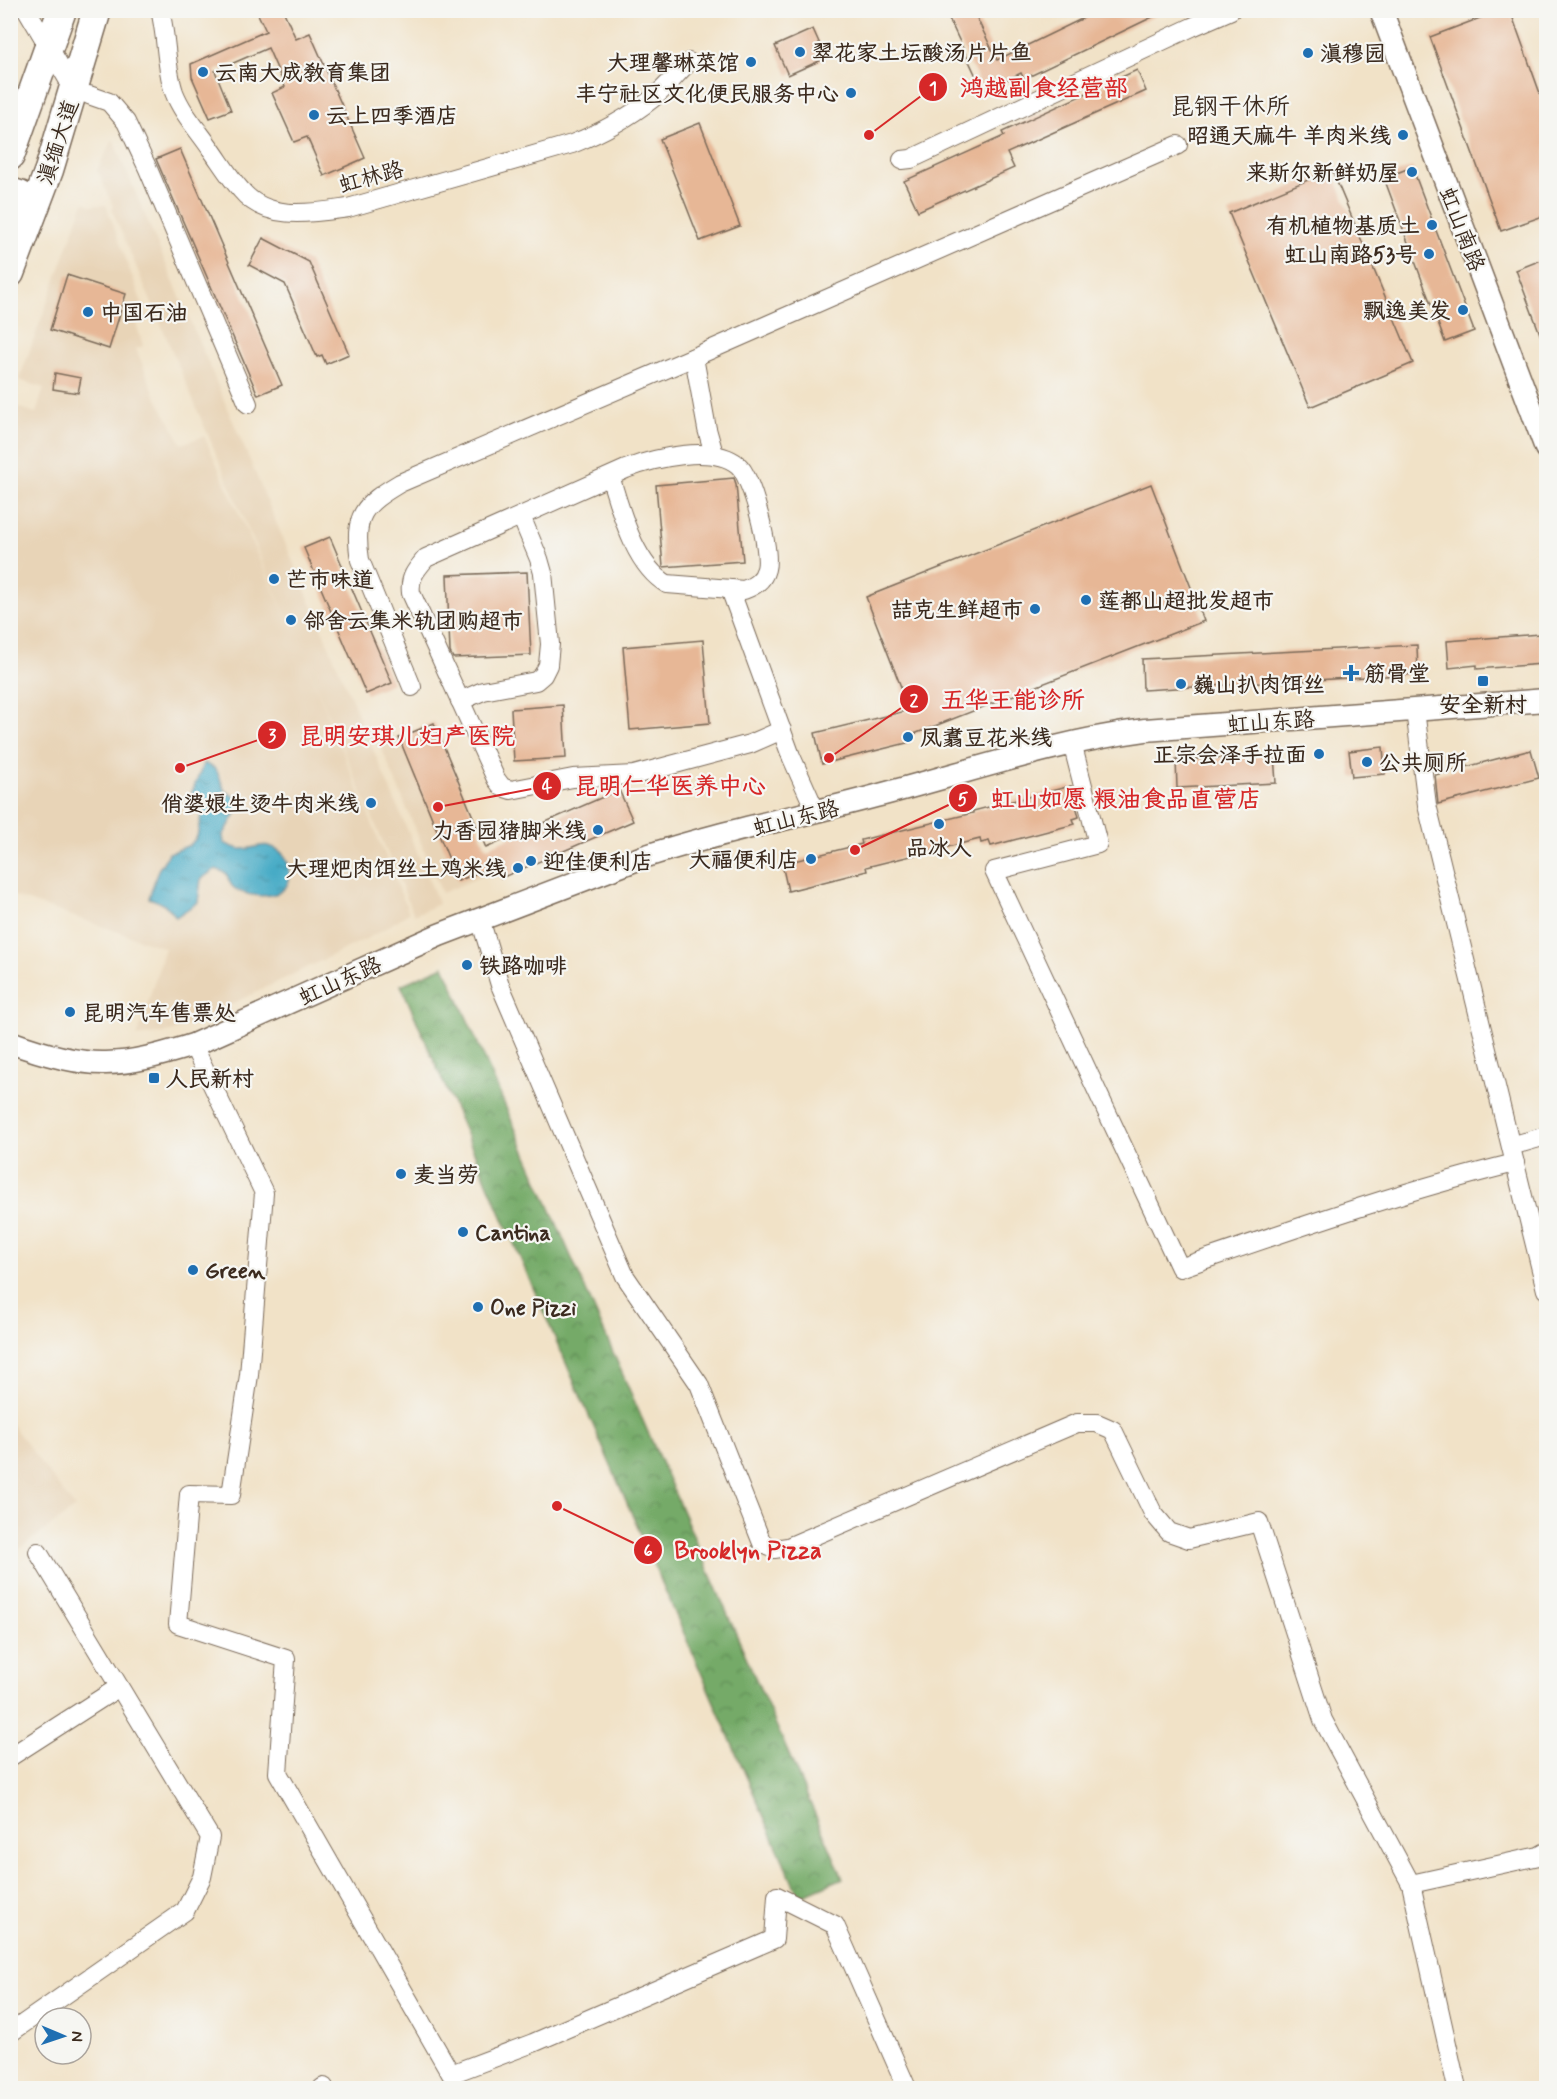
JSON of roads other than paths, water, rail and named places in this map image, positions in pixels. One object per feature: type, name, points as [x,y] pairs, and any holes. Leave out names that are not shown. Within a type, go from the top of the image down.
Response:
[{"type":"main road","name":"滇缅大道","points":[[10,156],[62,10]]},
{"type":"main road","name":"滇缅大道","points":[[10,273],[81,93],[97,10]]},
{"type":"main road","points":[[81,93],[101,39],[102,10]]},
{"type":"main road","points":[[10,193],[23,196],[30,205],[31,216]]},
{"type":"street","points":[[27,10],[81,93],[109,102],[126,122],[248,404]]},
{"type":"street","name":"虹林路","points":[[160,10],[168,70],[174,92],[185,115],[242,192],[260,206],[272,211],[291,213],[313,213],[348,208],[572,144],[592,136],[654,98],[676,73],[689,63]]},
{"type":"street","points":[[902,160],[920,154],[1231,10]]},
{"type":"street","name":"虹山南路","points":[[1381,10],[1546,448]]},
{"type":"street","points":[[412,687],[360,560],[356,538],[362,514],[375,498],[400,483],[1178,145]]},
{"type":"street","points":[[694,357],[707,429],[714,454]]},
{"type":"street","points":[[610,476],[625,523],[641,557],[657,579],[667,584],[744,590],[754,586],[762,579],[767,568],[767,557],[750,482],[737,464],[714,454],[668,457],[645,462],[610,476],[426,558],[413,574],[410,583],[411,593],[496,779],[502,787],[511,790],[573,778],[634,775],[750,744],[782,730]]},
{"type":"street","points":[[460,701],[483,691],[536,681],[543,675],[548,665],[550,644],[543,573],[521,516]]},
{"type":"street","points":[[730,589],[782,730],[816,812]]},
{"type":"street","name":"虹山东路","points":[[10,1042],[70,1059],[107,1064],[153,1057],[193,1045],[439,935],[643,857],[677,846],[816,812],[1072,743],[1145,730],[1546,700]]},
{"type":"street","points":[[1415,710],[1427,805],[1546,1290]]},
{"type":"street","points":[[1072,743],[1098,844],[994,871],[1180,1268],[1365,1204],[1449,1179],[1513,1155],[1546,1136]]},
{"type":"street","points":[[480,919],[500,985],[625,1276],[699,1384],[762,1543],[774,1550],[788,1546],[1077,1423],[1097,1423],[1113,1430],[1153,1514],[1169,1532],[1189,1539],[1259,1522],[1323,1719],[1412,1884],[1457,2088]]},
{"type":"street","points":[[193,1045],[264,1193],[249,1375],[231,1495],[189,1494],[178,1624],[286,1659],[278,1773],[451,2074],[533,2043],[774,1939],[777,1896],[835,1925],[908,2088]]},
{"type":"street","points":[[10,2033],[185,1911],[202,1877],[210,1837],[38,1552]]},
{"type":"street","points":[[10,1757],[119,1687]]},
{"type":"street","points":[[1412,1884],[1539,1856],[1546,1852]]},
{"type":"water","points":[[204,763],[216,769],[225,791],[243,801],[223,836],[224,843],[239,849],[272,847],[285,857],[290,873],[288,883],[280,892],[258,896],[237,890],[226,873],[216,869],[201,879],[198,902],[176,917],[164,905],[149,898],[158,870],[169,853],[190,845],[197,837],[201,816],[190,797]]},
{"type":"place","name":"翠花家土坛酸汤片片鱼","points":[[800,52]]},
{"type":"place","name":"滇穆园","points":[[1308,53]]},
{"type":"place","name":"大理馨琳菜馆","points":[[751,62]]},
{"type":"place","name":"云南大成教育集团","points":[[203,72]]},
{"type":"place","name":"丰宁社区文化便民服务中心","points":[[851,93]]},
{"type":"place","name":"云上四季酒店","points":[[314,115]]},
{"type":"place","name":"鸿越副食经营部","points":[[869,135]]},
{"type":"place","name":"昭通天麻牛 羊肉米线","points":[[1403,135]]},
{"type":"place","name":"来斯尔新鲜奶屋","points":[[1412,172]]},
{"type":"place","name":"有机植物基质土","points":[[1432,225]]},
{"type":"place","name":"虹山南路53号","points":[[1429,254]]},
{"type":"place","name":"飘逸美发","points":[[1463,310]]},
{"type":"place","name":"中国石油","points":[[88,312]]},
{"type":"place","name":"芒市味道","points":[[274,579]]},
{"type":"place","name":"莲都山超批发超市","points":[[1086,600]]},
{"type":"place","name":"喆克生鲜超市","points":[[1035,609]]},
{"type":"place","name":"邻舍云集米轨团购超市","points":[[291,620]]},
{"type":"place","name":"筋骨堂","points":[[1351,673]]},
{"type":"place","name":"安全新村","points":[[1483,681]]},
{"type":"place","name":"巍山扒肉饵丝","points":[[1181,684]]},
{"type":"place","name":"凤翥豆花米线","points":[[908,737]]},
{"type":"place","name":"正宗会泽手拉面","points":[[1319,754]]},
{"type":"place","name":"五华王能诊所","points":[[829,758]]},
{"type":"place","name":"公共厕所","points":[[1367,762]]},
{"type":"place","name":"昆明安琪儿妇产医院","points":[[180,768]]},
{"type":"place","name":"俏婆娘生烫牛肉米线","points":[[371,803]]},
{"type":"place","name":"昆明仁华医养中心","points":[[438,807]]},
{"type":"place","name":"品冰人","points":[[939,824]]},
{"type":"place","name":"力香园猪脚米线","points":[[598,830]]},
{"type":"place","name":"虹山如愿 粮油食品直营店","points":[[855,850]]},
{"type":"place","name":"大福便利店","points":[[811,859]]},
{"type":"place","name":"迎佳便利店","points":[[531,861]]},
{"type":"place","name":"大理𤆵肉饵丝土鸡米线","points":[[518,868]]},
{"type":"place","name":"铁路咖啡","points":[[467,965]]},
{"type":"place","name":"昆明汽车售票处","points":[[70,1012]]},
{"type":"place","name":"人民新村","points":[[154,1078]]},
{"type":"place","name":"麦当劳","points":[[401,1174]]},
{"type":"place","name":"Cantina","points":[[463,1232]]},
{"type":"place","name":"Green","points":[[193,1270]]},
{"type":"place","name":"One Pizzi","points":[[478,1307]]},
{"type":"place","name":"Brooklyn Pizza","points":[[557,1506]]},
{"type":"district","name":"昆钢干休所","points":[[1230,106]]}]
